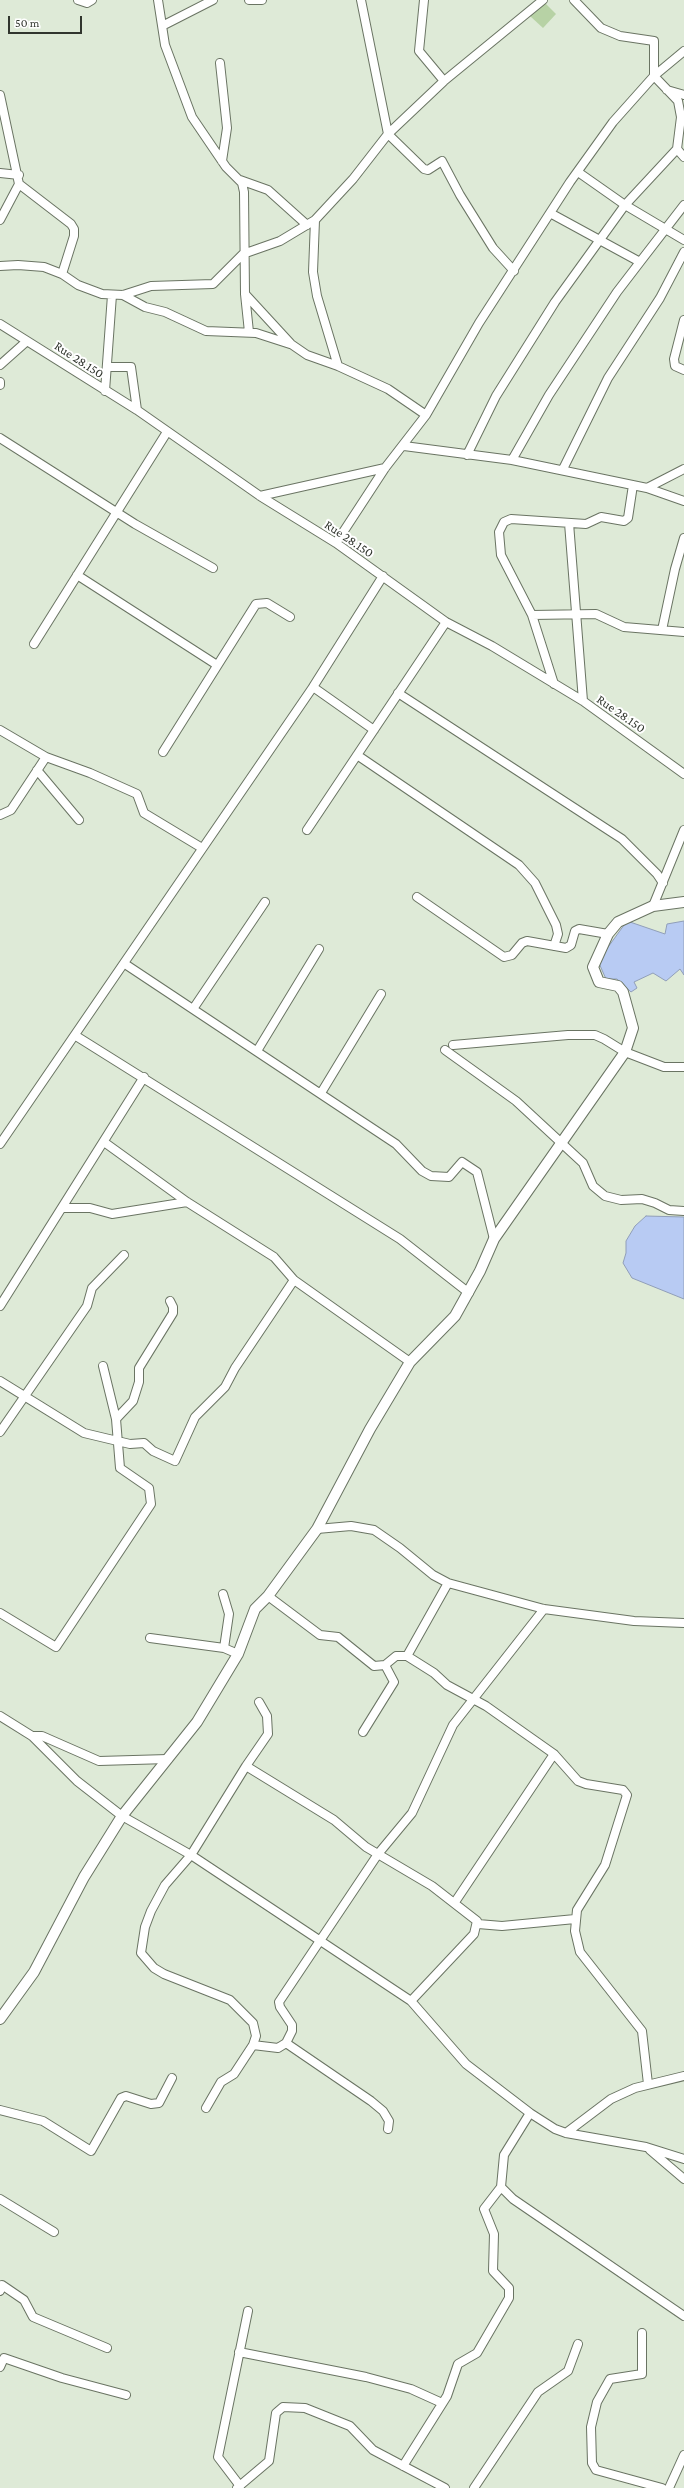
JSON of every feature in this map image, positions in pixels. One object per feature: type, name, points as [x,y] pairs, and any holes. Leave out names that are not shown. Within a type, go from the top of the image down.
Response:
[{"type":"street","points":[[78,0],[87,3],[92,0]]},
{"type":"street","points":[[158,0],[164,25],[165,45],[192,118],[222,161],[240,180],[244,192],[243,254],[249,332]]},
{"type":"street","points":[[164,25],[213,0]]},
{"type":"street","points":[[249,0],[262,0]]},
{"type":"street","points":[[361,0],[388,134],[424,170],[428,170],[442,161],[460,195],[493,248],[514,271]]},
{"type":"street","points":[[424,0],[419,51],[444,81]]},
{"type":"street","points":[[0,266],[18,264],[44,267],[62,274],[78,285],[102,294],[112,295],[123,295],[147,287],[213,284],[243,254],[280,240],[315,220],[353,179],[388,134],[444,81],[543,0]]},
{"type":"street","points":[[467,455],[517,360],[555,302],[601,241],[625,205],[677,149],[680,111],[678,101],[654,76],[654,41],[620,36],[601,28],[574,0]]},
{"type":"street","points":[[336,543],[385,468],[404,446],[426,415],[479,323],[514,271],[550,213],[613,122],[654,76],[684,51]]},
{"type":"street","points":[[220,63],[227,128],[222,161]]},
{"type":"street","points":[[667,90],[684,95]]},
{"type":"street","points":[[0,95],[20,184],[0,220]]},
{"type":"street","points":[[677,149],[684,157]]},
{"type":"street","points":[[578,172],[625,205],[684,240]]},
{"type":"street","points":[[0,173],[19,175]]},
{"type":"street","points":[[240,180],[268,190],[307,225]]},
{"type":"street","points":[[20,184],[71,224],[74,229],[74,236],[62,274]]},
{"type":"street","points":[[512,460],[549,396],[617,292],[664,228],[684,206]]},
{"type":"street","points":[[550,213],[640,262]]},
{"type":"street","points":[[315,220],[313,272],[317,296],[338,366]]},
{"type":"street","points":[[563,469],[608,378],[660,298],[684,252]]},
{"type":"street","points":[[245,294],[291,344],[307,355],[338,366],[388,389],[426,415]]},
{"type":"street","points":[[105,391],[112,295]]},
{"type":"street","points":[[123,295],[145,307],[165,312],[206,331],[249,332],[291,344]]},
{"type":"street","points":[[684,320],[674,359],[675,366],[684,370]]},
{"type":"street","name":"Rue 28.150","points":[[0,324],[137,410],[260,496],[336,543],[446,622],[492,646],[582,701],[684,774]]},
{"type":"street","points":[[0,365],[27,341]]},
{"type":"street","points":[[107,366],[131,367],[137,410]]},
{"type":"street","points":[[34,644],[167,432]]},
{"type":"street","points":[[0,438],[117,512],[213,568]]},
{"type":"street","points":[[404,446],[512,460],[563,469],[647,488],[684,501]]},
{"type":"street","points":[[260,496],[385,468]]},
{"type":"street","points":[[647,488],[684,469]]},
{"type":"street","points":[[554,684],[532,615],[504,563],[499,532],[504,522],[511,520],[586,524],[601,517],[626,520],[628,518],[633,485]]},
{"type":"street","points":[[569,523],[574,613],[582,701]]},
{"type":"street","points":[[662,630],[675,569],[684,538]]},
{"type":"street","points":[[77,575],[217,664]]},
{"type":"street","points":[[0,1144],[76,1036],[202,848],[313,687],[383,576]]},
{"type":"street","points":[[163,752],[256,604],[267,602],[290,617]]},
{"type":"street","points":[[532,615],[574,613],[599,615],[624,627],[684,632]]},
{"type":"street","points":[[307,830],[446,622]]},
{"type":"street","points":[[313,687],[374,730]]},
{"type":"street","points":[[398,693],[622,839],[657,874],[663,883]]},
{"type":"street","points":[[0,730],[46,757],[90,773],[137,794],[144,813],[202,848]]},
{"type":"street","points":[[357,755],[519,865],[535,883],[556,925],[558,934],[554,946]]},
{"type":"street","points":[[0,815],[11,810],[46,757]]},
{"type":"street","points":[[37,770],[79,820]]},
{"type":"street","points":[[653,906],[684,830]]},
{"type":"street","points":[[417,897],[504,957],[512,955],[522,943],[527,940],[566,948],[571,945],[575,931],[579,929],[608,934]]},
{"type":"street","points":[[193,1009],[265,902]]},
{"type":"street","points":[[0,2019],[34,1972],[84,1877],[122,1816],[192,1731],[238,1654],[255,1610],[268,1596],[317,1529],[370,1429],[410,1362],[455,1316],[468,1293],[494,1239],[625,1052],[633,1028],[623,992],[618,986],[600,982],[593,967],[608,934],[618,922],[653,906],[684,902]]},
{"type":"street","points":[[257,1051],[319,949]]},
{"type":"street","points":[[125,964],[396,1144],[422,1171],[431,1176],[449,1177],[462,1162],[477,1172],[494,1239]]},
{"type":"street","points":[[321,1093],[381,994]]},
{"type":"street","points":[[453,1045],[568,1035],[595,1035],[625,1052],[664,1067],[684,1067]]},
{"type":"street","points":[[76,1036],[144,1077],[400,1239],[468,1293]]},
{"type":"street","points":[[445,1050],[516,1101],[561,1144],[584,1163],[593,1186],[605,1196],[621,1200],[642,1199],[655,1202],[669,1210],[684,1211]]},
{"type":"street","points":[[0,1306],[144,1077]]},
{"type":"street","points":[[104,1142],[188,1202],[274,1257],[294,1280],[410,1362]]},
{"type":"street","points":[[62,1208],[90,1208],[112,1214],[188,1202]]},
{"type":"street","points":[[0,1432],[24,1394],[87,1306],[92,1288],[124,1255]]},
{"type":"street","points":[[0,1381],[24,1394],[84,1433],[130,1444],[144,1442],[153,1451],[175,1461],[195,1416],[224,1387],[294,1280]]},
{"type":"street","points":[[116,1419],[134,1401],[139,1382],[139,1368],[173,1313],[173,1307],[170,1301]]},
{"type":"street","points":[[0,1614],[56,1647],[151,1504],[149,1488],[120,1468],[116,1419],[103,1366]]},
{"type":"street","points":[[317,1529],[351,1526],[374,1530],[400,1548],[433,1575],[448,1583],[544,1609],[634,1621],[684,1623]]},
{"type":"street","points":[[407,1656],[448,1583]]},
{"type":"street","points":[[223,1594],[228,1614],[224,1648]]},
{"type":"street","points":[[268,1596],[320,1635],[338,1637],[374,1666],[385,1665],[396,1656],[407,1656],[434,1673],[447,1685],[486,1706],[554,1754],[578,1780],[586,1784],[623,1790],[627,1795],[605,1865],[577,1910],[575,1919],[580,1952],[642,2031],[648,2084]]},
{"type":"street","points":[[253,2045],[278,2048],[286,2042],[292,2031],[292,2025],[280,2007],[280,2002],[320,1939],[378,1854],[412,1813],[453,1725],[544,1609]]},
{"type":"street","points":[[150,1638],[224,1648],[238,1654]]},
{"type":"street","points":[[363,1732],[394,1682],[385,1665]]},
{"type":"street","points":[[206,2108],[221,2082],[234,2074],[253,2045],[256,2036],[253,2023],[239,2011],[236,2004],[221,1996],[164,1974],[154,1968],[141,1953],[145,1927],[151,1911],[165,1885],[191,1855],[246,1766],[268,1734],[267,1716],[259,1702]]},
{"type":"street","points":[[0,1716],[32,1736],[77,1781],[122,1816],[191,1855],[320,1939],[411,2001],[466,2064],[530,2113],[555,2129],[566,2133],[646,2147],[684,2159]]},
{"type":"street","points":[[32,1736],[42,1736],[99,1761],[168,1760]]},
{"type":"street","points":[[455,1902],[554,1754]]},
{"type":"street","points":[[246,1766],[334,1820],[378,1854],[432,1886],[455,1902],[478,1924],[502,1926],[575,1919]]},
{"type":"street","points":[[411,2001],[474,1934],[478,1924]]},
{"type":"street","points":[[286,2042],[383,2111],[389,2121],[388,2129]]},
{"type":"street","points":[[566,2133],[611,2099],[635,2088],[684,2076]]},
{"type":"street","points":[[0,2110],[43,2121],[91,2151],[121,2098],[126,2096],[151,2104],[159,2103],[172,2078]]},
{"type":"street","points":[[403,2466],[442,2403],[458,2364],[477,2353],[509,2298],[509,2288],[493,2271],[494,2234],[484,2209],[501,2187],[504,2155],[530,2113]]},
{"type":"street","points":[[646,2147],[684,2179]]},
{"type":"street","points":[[501,2187],[513,2199],[684,2316]]},
{"type":"street","points":[[0,2198],[54,2232]]},
{"type":"street","points":[[1,2287],[24,2300],[33,2316],[107,2348]]},
{"type":"street","points":[[248,2311],[218,2458],[238,2487],[269,2461],[276,2413],[283,2406],[305,2408],[350,2426],[373,2450],[445,2488]]},
{"type":"street","points":[[642,2333],[642,2374],[610,2379],[597,2402],[591,2427],[592,2463],[596,2470],[662,2488]]},
{"type":"street","points":[[474,2488],[538,2392],[568,2371],[578,2344]]},
{"type":"street","points":[[239,2352],[366,2377],[411,2389],[442,2403]]},
{"type":"street","points":[[0,2367],[4,2358],[62,2378],[126,2396]]},
{"type":"street","points":[[669,2488],[684,2455]]},
{"type":"green space","points":[[544,2],[556,14],[543,28],[530,16]]},
{"type":"water","points":[[627,921],[665,934],[667,924],[684,921],[684,975],[680,969],[666,981],[653,973],[634,982],[637,988],[631,992],[617,979],[606,979],[598,961]]},
{"type":"water","points":[[646,1216],[684,1217],[684,1299],[632,1278],[623,1263],[626,1253],[626,1241],[635,1226]]}]
